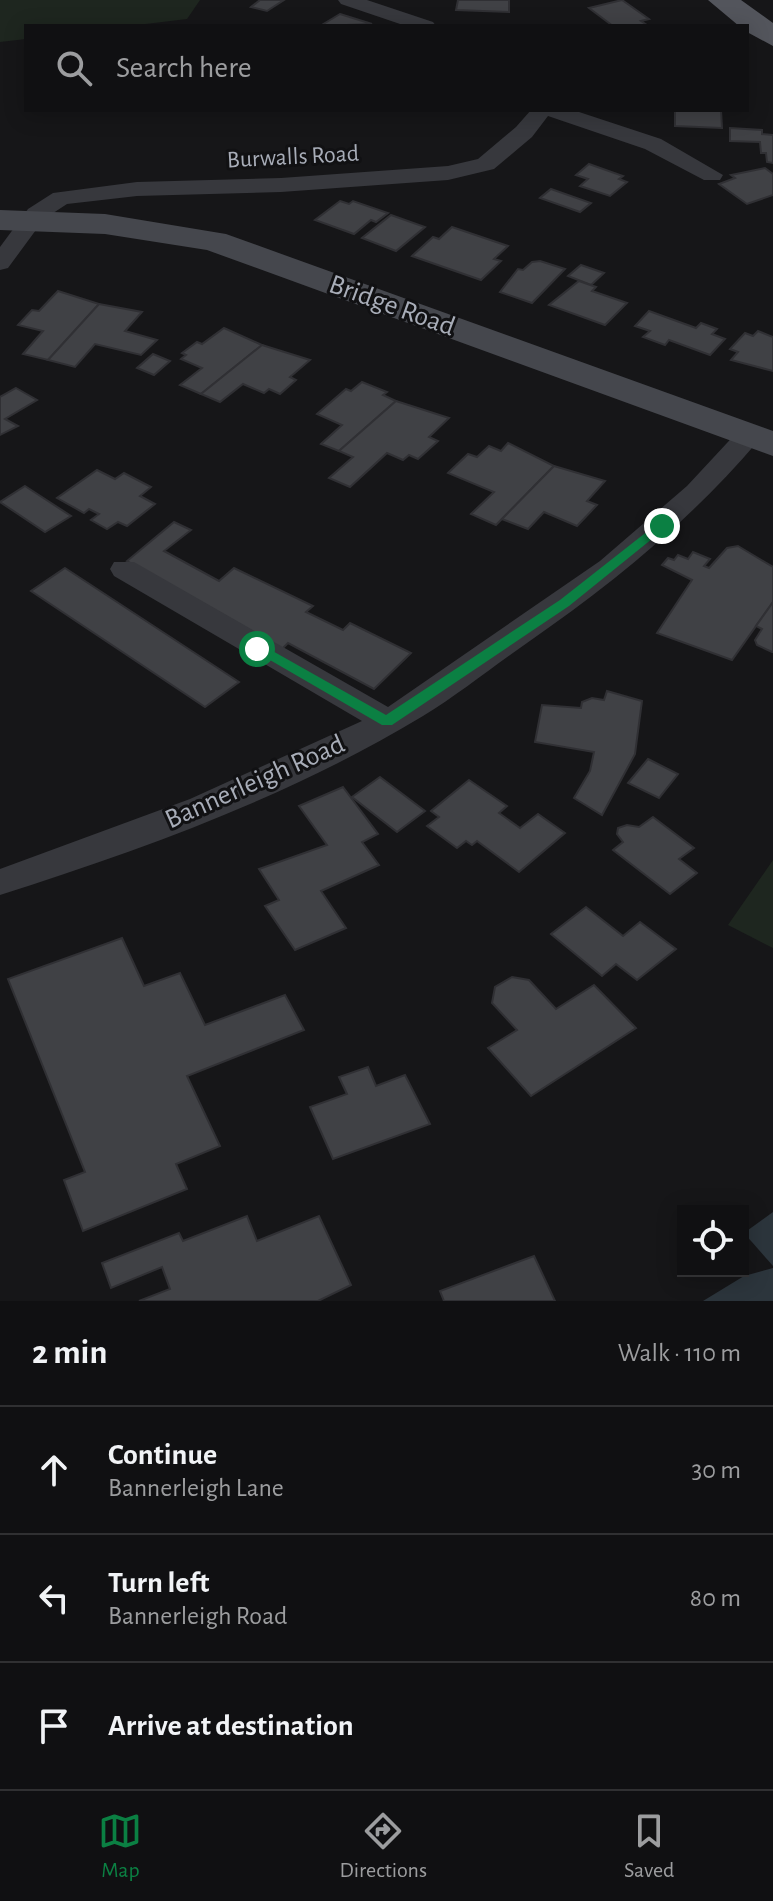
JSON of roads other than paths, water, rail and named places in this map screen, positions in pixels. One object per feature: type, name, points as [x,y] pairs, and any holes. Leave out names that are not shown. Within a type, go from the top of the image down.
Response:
[{"type":"main road","points":[[722,0],[773,37]]},
{"type":"main road","name":"Bridge Road","points":[[15,220],[143,228],[214,241],[761,440]]},
{"type":"street","points":[[348,0],[420,24]]},
{"type":"street","name":"Burwalls Road","points":[[0,263],[15,220],[61,198],[83,193],[281,185],[448,173],[481,167],[524,132],[540,112]]},
{"type":"street","points":[[558,112],[653,144],[712,175]]},
{"type":"street","name":"Bannerleigh Road","points":[[0,882],[204,806],[306,764],[387,721],[577,594],[662,526],[761,440]]},
{"type":"street","points":[[124,569],[387,721]]}]
